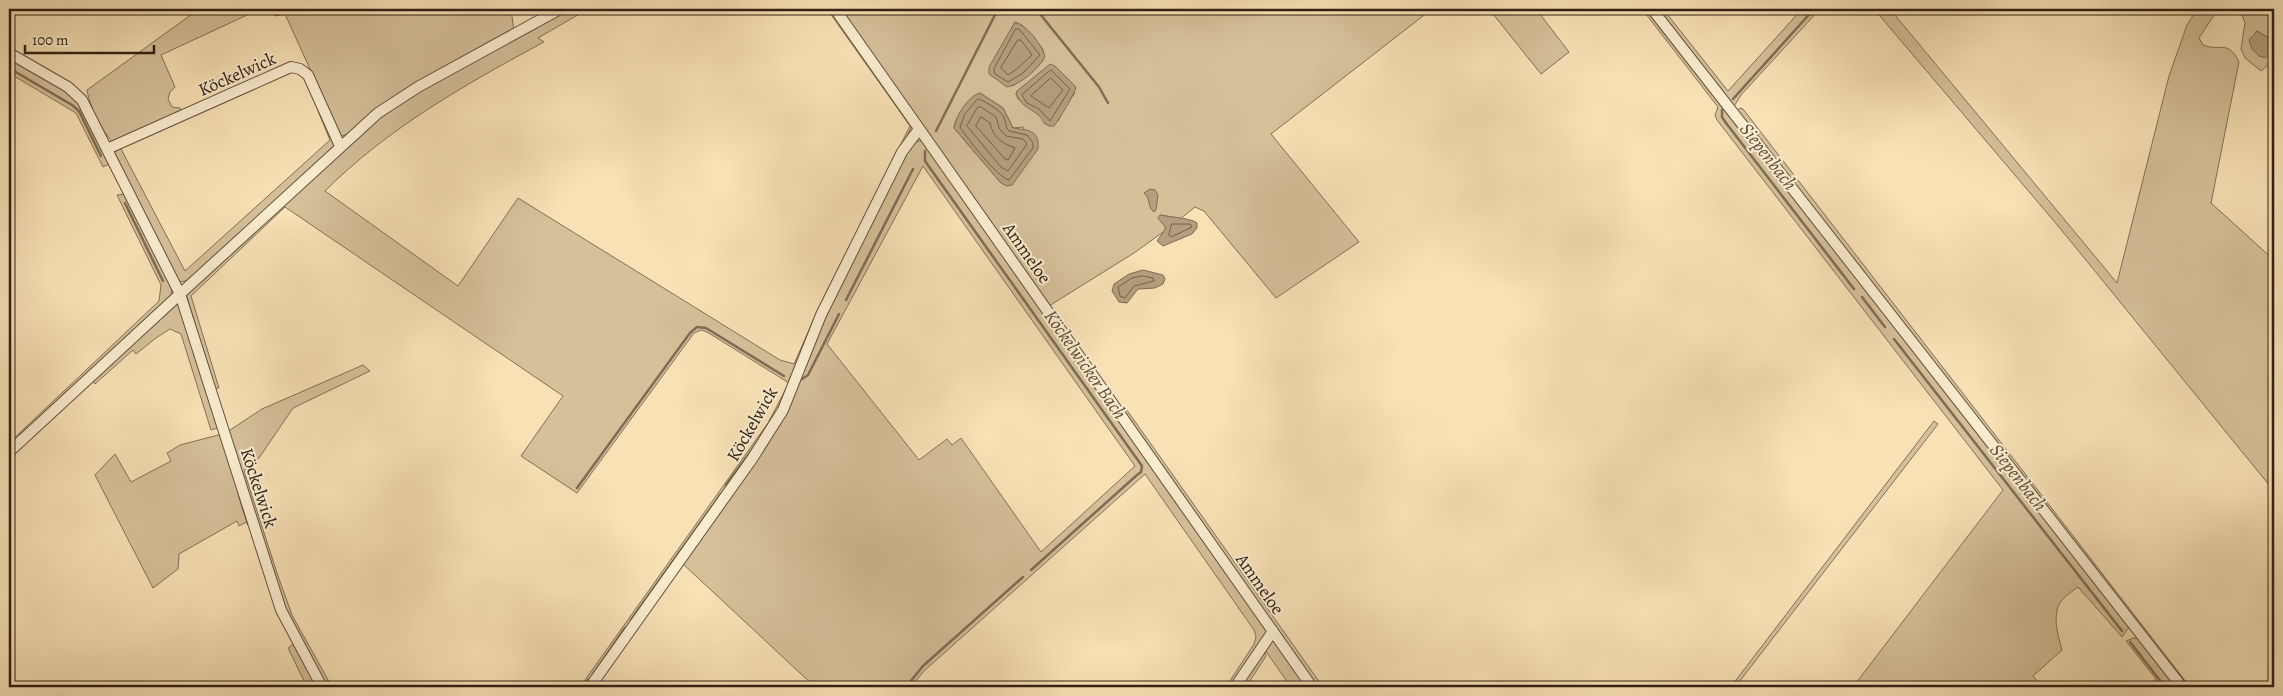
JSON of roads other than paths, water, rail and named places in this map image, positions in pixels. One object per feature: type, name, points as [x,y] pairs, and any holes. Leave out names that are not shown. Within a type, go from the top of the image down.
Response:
[{"type":"street","points":[[9,452],[378,113],[402,97],[560,9]]},
{"type":"street","name":"Ammeloe","points":[[835,9],[1312,687]]},
{"type":"street","points":[[1652,9],[2182,687]]},
{"type":"street","name":"Köckelwick","points":[[9,53],[68,87],[77,95],[88,110],[186,306],[281,610],[322,687]]},
{"type":"street","name":"Köckelwick","points":[[107,150],[291,67],[300,68],[308,75],[340,146]]},
{"type":"street","name":"Köckelwick","points":[[590,687],[752,460],[783,410],[821,316],[902,152],[919,129]]},
{"type":"street","points":[[1235,687],[1273,630]]},
{"type":"water","points":[[1015,22],[1024,27],[1033,36],[1045,56],[1039,66],[1029,75],[1018,83],[1007,87],[989,74],[989,67]]},
{"type":"water","points":[[2257,31],[2274,41],[2274,49],[2265,58],[2259,56],[2252,49],[2249,40]]},
{"type":"water","points":[[1050,64],[1055,66],[1076,87],[1054,126],[1044,123],[1042,118],[1023,104],[1016,94],[1017,91]]},
{"type":"water","points":[[980,93],[1003,108],[1013,128],[1032,132],[1037,138],[1038,149],[1012,185],[1007,186],[1001,183],[954,128],[963,107],[971,98]]},
{"type":"water","points":[[1150,189],[1155,190],[1158,195],[1154,212],[1150,208],[1148,197],[1144,193]]},
{"type":"water","points":[[1160,215],[1194,221],[1197,223],[1197,228],[1192,234],[1163,246],[1157,241],[1166,228],[1158,218]]},
{"type":"water","points":[[1143,270],[1163,275],[1165,279],[1163,284],[1155,288],[1138,289],[1127,303],[1119,302],[1112,291],[1114,284],[1129,274]]},
{"type":"waterway","name":"Köckelwicker Bach","points":[[936,131],[998,9]]},
{"type":"waterway","points":[[1036,9],[1099,87],[1108,103]]},
{"type":"waterway","name":"Siepenbach","points":[[1733,99],[1814,9]]},
{"type":"waterway","points":[[9,68],[79,111],[101,156]]},
{"type":"waterway","name":"Siepenbach","points":[[1722,110],[1722,117],[1726,123],[1854,289]]},
{"type":"waterway","name":"Köckelwicker Bach","points":[[925,151],[925,161],[1142,466],[1141,472],[1031,570]]},
{"type":"waterway","points":[[846,300],[913,169]]},
{"type":"waterway","points":[[125,203],[163,281]]},
{"type":"waterway","name":"Siepenbach","points":[[1862,297],[1885,327]]},
{"type":"waterway","points":[[802,379],[808,375],[839,314]]},
{"type":"waterway","points":[[577,488],[690,333],[697,327],[706,328],[784,376]]},
{"type":"waterway","name":"Siepenbach","points":[[1894,339],[2122,631]]},
{"type":"waterway","points":[[726,485],[755,446]]},
{"type":"waterway","points":[[631,620],[721,494]]},
{"type":"waterway","points":[[239,495],[248,524]]},
{"type":"waterway","name":"Köckelwicker Bach","points":[[906,687],[923,666],[1023,577]]},
{"type":"waterway","points":[[594,673],[625,628]]},
{"type":"waterway","name":"Siepenbach","points":[[2130,642],[2165,687]]},
{"type":"waterway","points":[[583,687],[589,679]]}]
